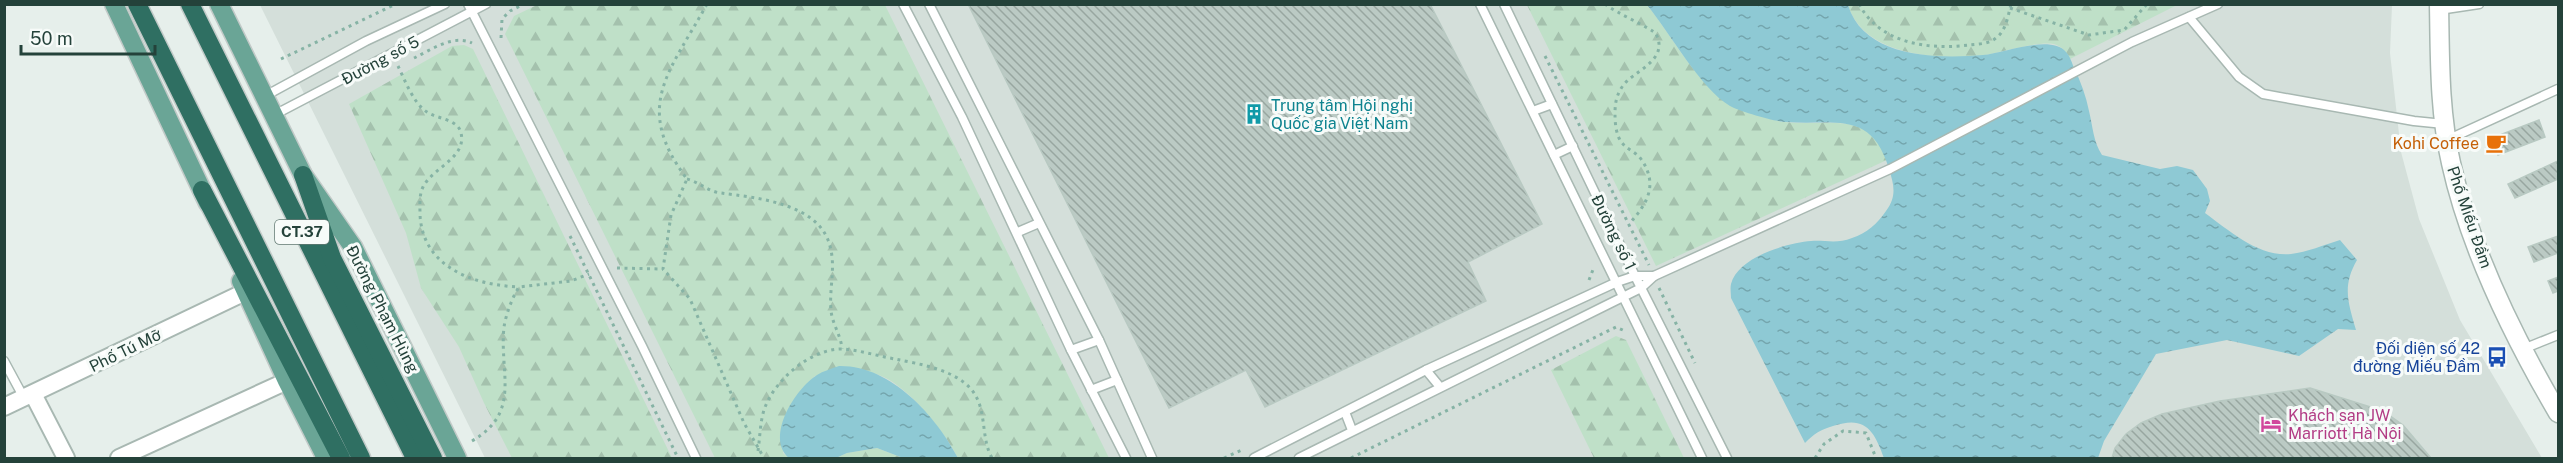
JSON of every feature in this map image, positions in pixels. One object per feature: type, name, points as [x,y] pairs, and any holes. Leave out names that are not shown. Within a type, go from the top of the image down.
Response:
[{"type":"highway","name":"CT.37","points":[[137,4],[361,459]]},
{"type":"highway","name":"CT.37","points":[[190,4],[415,459]]},
{"type":"highway","points":[[303,175],[332,258],[433,459]]},
{"type":"highway","points":[[202,190],[341,459]]},
{"type":"main road","points":[[114,4],[202,190],[286,381],[326,459]]},
{"type":"main road","name":"Đường Phạm Hùng","points":[[219,4],[303,175],[353,247],[457,459]]},
{"type":"street","name":"Phố Miếu Đầm","points":[[2439,8],[2439,69],[2446,132],[2458,190],[2500,302],[2559,413]]},
{"type":"street","name":"Phố Tú Mỡ","points":[[4,407],[245,292]]},
{"type":"street","points":[[119,459],[286,381]]},
{"type":"street","points":[[28,396],[66,459]]},
{"type":"lane","name":"Đường số 5","points":[[264,96],[366,41],[445,4]]},
{"type":"lane","name":"Đường số 5","points":[[274,115],[470,8],[486,4]]},
{"type":"lane","points":[[903,4],[962,117],[1018,232],[1071,350],[1126,459]]},
{"type":"lane","points":[[928,4],[1099,340],[1152,459]]},
{"type":"lane","name":"Đường số 1","points":[[1480,4],[1702,459]]},
{"type":"lane","name":"Đường số 1","points":[[1504,4],[1635,276],[1727,459]]},
{"type":"lane","points":[[1299,459],[1352,430],[1641,288],[1654,276],[1890,169],[2132,42],[2218,4]]},
{"type":"lane","points":[[2439,8],[2480,4]]},
{"type":"lane","points":[[470,8],[642,345],[696,459]]},
{"type":"lane","points":[[2189,17],[2239,77],[2263,94],[2414,121],[2446,132],[2559,89]]},
{"type":"lane","points":[[1533,111],[1552,104]]},
{"type":"lane","points":[[1554,155],[1573,146]]},
{"type":"lane","points":[[1018,232],[1039,223]]},
{"type":"lane","points":[[1254,459],[1426,370],[1617,282],[1635,276],[1654,276]]},
{"type":"lane","points":[[2523,349],[2559,335]]},
{"type":"lane","points":[[1071,350],[1099,340]]},
{"type":"lane","points":[[4,361],[28,396]]},
{"type":"lane","points":[[1426,370],[1440,387]]},
{"type":"lane","points":[[1091,390],[1117,380]]},
{"type":"lane","points":[[1345,412],[1352,430]]},
{"type":"path","points":[[281,59],[396,4]]},
{"type":"path","points":[[510,11],[524,4]]},
{"type":"path","points":[[707,4],[661,93],[658,104],[660,128],[675,163],[687,179],[718,193],[770,202],[801,212],[819,224],[830,244],[834,269],[832,319],[841,338],[842,349]]},
{"type":"path","points":[[1605,4],[1628,20],[1649,28],[1656,34],[1658,45],[1654,62],[1623,85],[1616,98],[1617,131],[1623,144],[1641,160],[1650,185],[1644,208],[1629,224]]},
{"type":"path","points":[[1859,4],[1870,23],[1883,32],[1902,40],[1937,47],[1989,42],[1998,37],[2004,27],[2010,6],[2089,35],[2124,30],[2147,4]]},
{"type":"path","points":[[475,47],[471,42],[462,39],[446,43],[398,66],[407,86],[426,112],[454,123],[460,129],[462,136],[455,155],[423,187],[419,200],[421,231],[434,257],[457,272],[485,284],[519,287],[571,281],[589,274]]},
{"type":"path","points":[[1541,46],[1698,367]]},
{"type":"path","points":[[687,179],[671,215],[663,269],[690,299],[744,423],[764,459]]},
{"type":"path","points":[[568,232],[678,459]]},
{"type":"path","points":[[1580,284],[1590,280],[1595,265]]},
{"type":"path","points":[[472,441],[482,435],[495,421],[506,400],[504,327],[519,287]]},
{"type":"path","points":[[1351,459],[1616,327],[1630,333]]},
{"type":"path","points":[[758,450],[765,408],[779,384],[811,358],[842,349],[914,362],[955,377],[970,388],[978,400],[987,447],[992,459]]},
{"type":"path","points":[[1815,459],[1824,444],[1843,430],[1866,433],[1876,459]]},
{"type":"shaded area","name":"Trung tâm Hội nghị Quốc gia Việt Nam","points":[[260,5],[2392,5],[2390,53],[2401,152],[2419,219],[2460,320],[2542,458],[485,458]]},
{"type":"green space","points":[[537,5],[885,5],[1109,458],[958,458],[933,421],[909,395],[883,377],[857,372],[815,376],[792,403],[783,453],[789,458],[715,458],[505,34],[514,16]]},
{"type":"green space","points":[[1527,5],[1647,5],[1706,83],[1736,107],[1781,121],[1845,124],[1858,127],[1870,133],[1880,144],[1887,160],[1656,266]]},
{"type":"green space","points":[[1848,5],[2177,5],[2070,59],[2059,46],[2047,43],[1967,57],[1926,55],[1905,51],[1886,45],[1869,35],[1856,22]]},
{"type":"green space","points":[[464,45],[473,49],[672,458],[512,458],[459,347],[421,288],[406,233],[349,104],[452,46]]},
{"type":"green space","points":[[1616,336],[1626,340],[1684,458],[1594,458],[1551,370]]},
{"type":"green space","points":[[877,448],[903,458],[836,458],[847,453]]},
{"type":"water","points":[[1647,5],[1848,5],[1857,23],[1869,36],[1886,45],[1924,55],[1983,55],[2027,46],[2059,47],[2069,55],[2081,84],[2095,139],[2102,155],[2160,169],[2177,166],[2193,170],[2207,189],[2210,201],[2205,213],[2234,235],[2267,251],[2291,254],[2340,240],[2357,260],[2348,286],[2349,302],[2356,330],[2338,329],[2299,356],[2227,340],[2156,354],[2104,441],[2098,458],[1884,458],[1867,427],[1853,422],[1825,429],[1805,443],[1731,298],[1731,284],[1735,274],[1743,266],[1777,248],[1801,242],[1847,240],[1867,231],[1883,216],[1892,200],[1893,185],[1889,169],[1881,150],[1872,137],[1861,129],[1835,123],[1781,122],[1730,106],[1719,98],[1697,74]]},
{"type":"water","points":[[839,366],[858,368],[876,374],[910,396],[937,426],[958,458],[903,458],[877,448],[847,453],[836,458],[789,458],[782,449],[780,438],[786,414],[792,402],[808,382],[817,375]]},
{"type":"building","name":"Trung tâm Hội nghị Quốc gia Việt Nam","points":[[968,4],[1430,4],[1542,224],[1468,262],[1486,301],[1265,407],[1246,370],[1169,408]]},
{"type":"building","points":[[2539,120],[2545,137],[2498,155],[2492,138]]},
{"type":"building","points":[[2558,161],[2558,179],[2515,198],[2508,184]]},
{"type":"building","points":[[2558,236],[2558,253],[2534,262],[2528,247]]},
{"type":"building","points":[[2558,277],[2558,291],[2553,293],[2548,281]]},
{"type":"building","name":"Khách sạn JW Marriott Hà Nội","points":[[2310,388],[2383,411],[2403,425],[2431,458],[2112,458],[2115,448],[2126,434],[2141,423],[2162,414],[2220,401]]},
{"type":"place","name":"Trung tâm Hội nghị Quốc gia Việt Nam","points":[[1254,114]]},
{"type":"place","name":"Kohi Coffee","points":[[2496,143]]},
{"type":"place","name":"Đối diện số 42 đường Miếu Đầm","points":[[2497,357]]},
{"type":"place","name":"Khách sạn JW Marriott Hà Nội","points":[[2271,424]]}]
